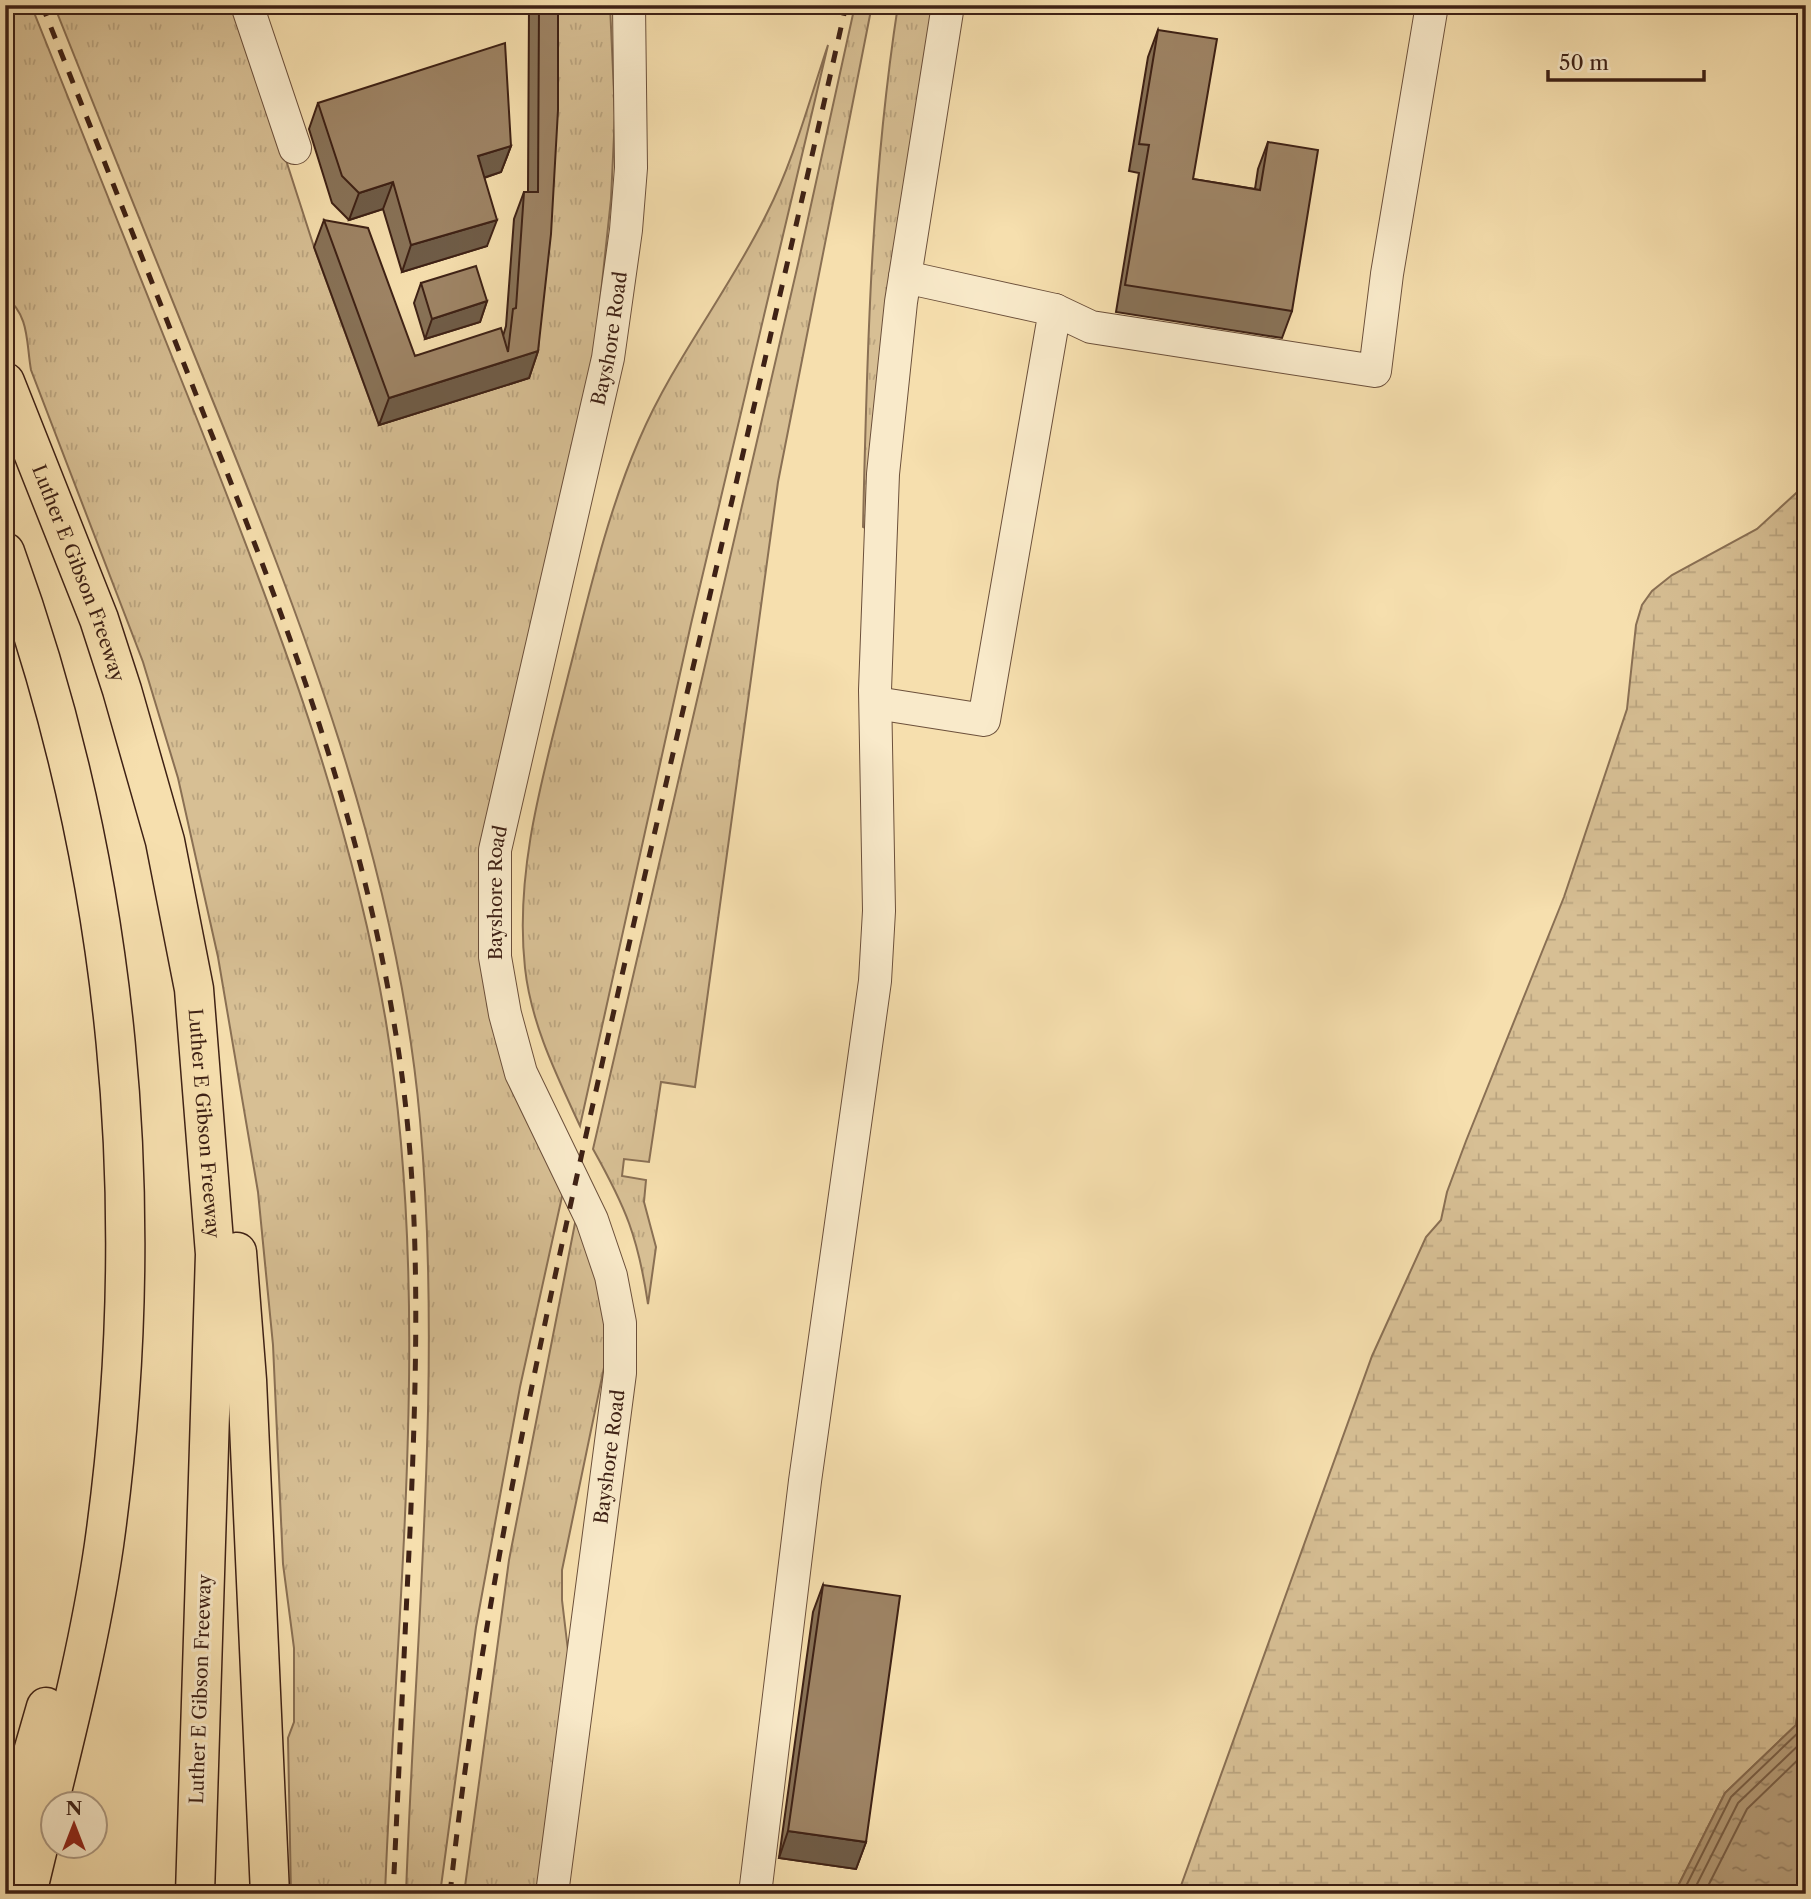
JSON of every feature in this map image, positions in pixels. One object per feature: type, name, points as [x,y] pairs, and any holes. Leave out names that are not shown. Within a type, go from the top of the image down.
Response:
[{"type":"highway","name":"Luther E Gibson Freeway","points":[[5,382],[99,619],[122,690],[165,841],[194,989],[215,1254],[195,1894]]},
{"type":"highway","points":[[5,552],[43,663],[87,837],[110,971],[123,1107],[127,1197],[127,1289],[118,1424],[101,1560],[27,1894]]},
{"type":"highway","points":[[194,989],[213,1039],[234,1202],[247,1380],[270,1886]]},
{"type":"highway","points":[[5,1849],[55,1672],[118,1424]]},
{"type":"street","points":[[247,5],[295,148]]},
{"type":"street","name":"Bayshore Road","points":[[552,1894],[620,1373],[620,1322],[611,1276],[592,1220],[521,1073],[505,1014],[495,957],[495,850],[608,358],[626,230],[631,169],[629,5]]},
{"type":"street","points":[[755,1894],[805,1481],[875,981],[880,911],[876,703],[883,474],[905,277],[948,5]]},
{"type":"street","points":[[905,277],[1055,310],[1091,327],[1375,371],[1387,274],[1432,5]]},
{"type":"street","points":[[876,703],[984,720],[1055,310]]},
{"type":"green space","points":[[5,5],[31,5],[228,497],[283,644],[332,793],[371,945],[386,1022],[400,1130],[407,1239],[409,1348],[403,1567],[385,1894],[291,1894],[288,1738],[294,1722],[294,1648],[283,1564],[273,1345],[258,1192],[218,957],[178,778],[143,662],[31,370],[23,321],[5,296]]},
{"type":"green space","points":[[54,5],[236,5],[314,247],[379,425],[529,378],[549,5],[610,5],[615,115],[611,199],[595,349],[485,878],[563,1192],[520,1387],[476,1627],[440,1894],[406,1894],[425,1507],[429,1313],[420,1120],[408,1024],[390,929],[367,835],[339,742],[275,558]]},
{"type":"green space","points":[[855,5],[872,5],[778,482],[695,1087],[661,1082],[649,1162],[624,1159],[622,1176],[646,1180],[644,1202],[656,1247],[648,1304],[640,1260],[629,1224],[593,1149],[798,264]]},
{"type":"green space","points":[[898,5],[938,5],[867,529],[863,527],[872,266],[882,136]]},
{"type":"green space","points":[[828,45],[691,624],[580,1126],[539,1029],[525,968],[524,893],[542,782],[584,613],[617,496],[653,410],[752,242],[777,193]]},
{"type":"green space","points":[[1806,484],[1806,1667],[1803,1667],[1796,1725],[1725,1793],[1674,1894],[1178,1894],[1372,1356],[1426,1237],[1441,1220],[1447,1192],[1466,1141],[1564,897],[1627,709],[1636,625],[1642,605],[1652,591],[1672,575],[1757,529]]},
{"type":"green space","points":[[577,1213],[603,1301],[606,1358],[562,1570],[562,1600],[569,1659],[540,1894],[464,1894],[509,1560]]},
{"type":"water","points":[[1803,1667],[1806,1667],[1806,1894],[1674,1894],[1725,1793],[1796,1725]]},
{"type":"building","points":[[539,5],[558,5],[558,110],[551,234],[538,351],[389,398],[324,220],[368,228],[415,356],[501,328],[508,352],[513,309],[516,308],[524,192],[538,192]]},
{"type":"building","points":[[1158,30],[1217,39],[1193,179],[1260,190],[1268,142],[1318,150],[1292,311],[1125,285],[1149,145],[1139,144]]},
{"type":"building","points":[[505,43],[511,146],[478,156],[497,220],[411,245],[393,182],[359,193],[342,176],[318,103]]},
{"type":"building","points":[[476,266],[487,301],[432,319],[421,283]]},
{"type":"building","points":[[823,1585],[900,1596],[866,1842],[788,1831]]},
{"type":"railway","points":[[42,5],[237,498],[318,719],[362,869],[394,1023],[410,1149],[416,1340],[393,1894]]},
{"type":"railway","points":[[450,1894],[478,1684],[535,1373],[632,932],[846,5]]}]
